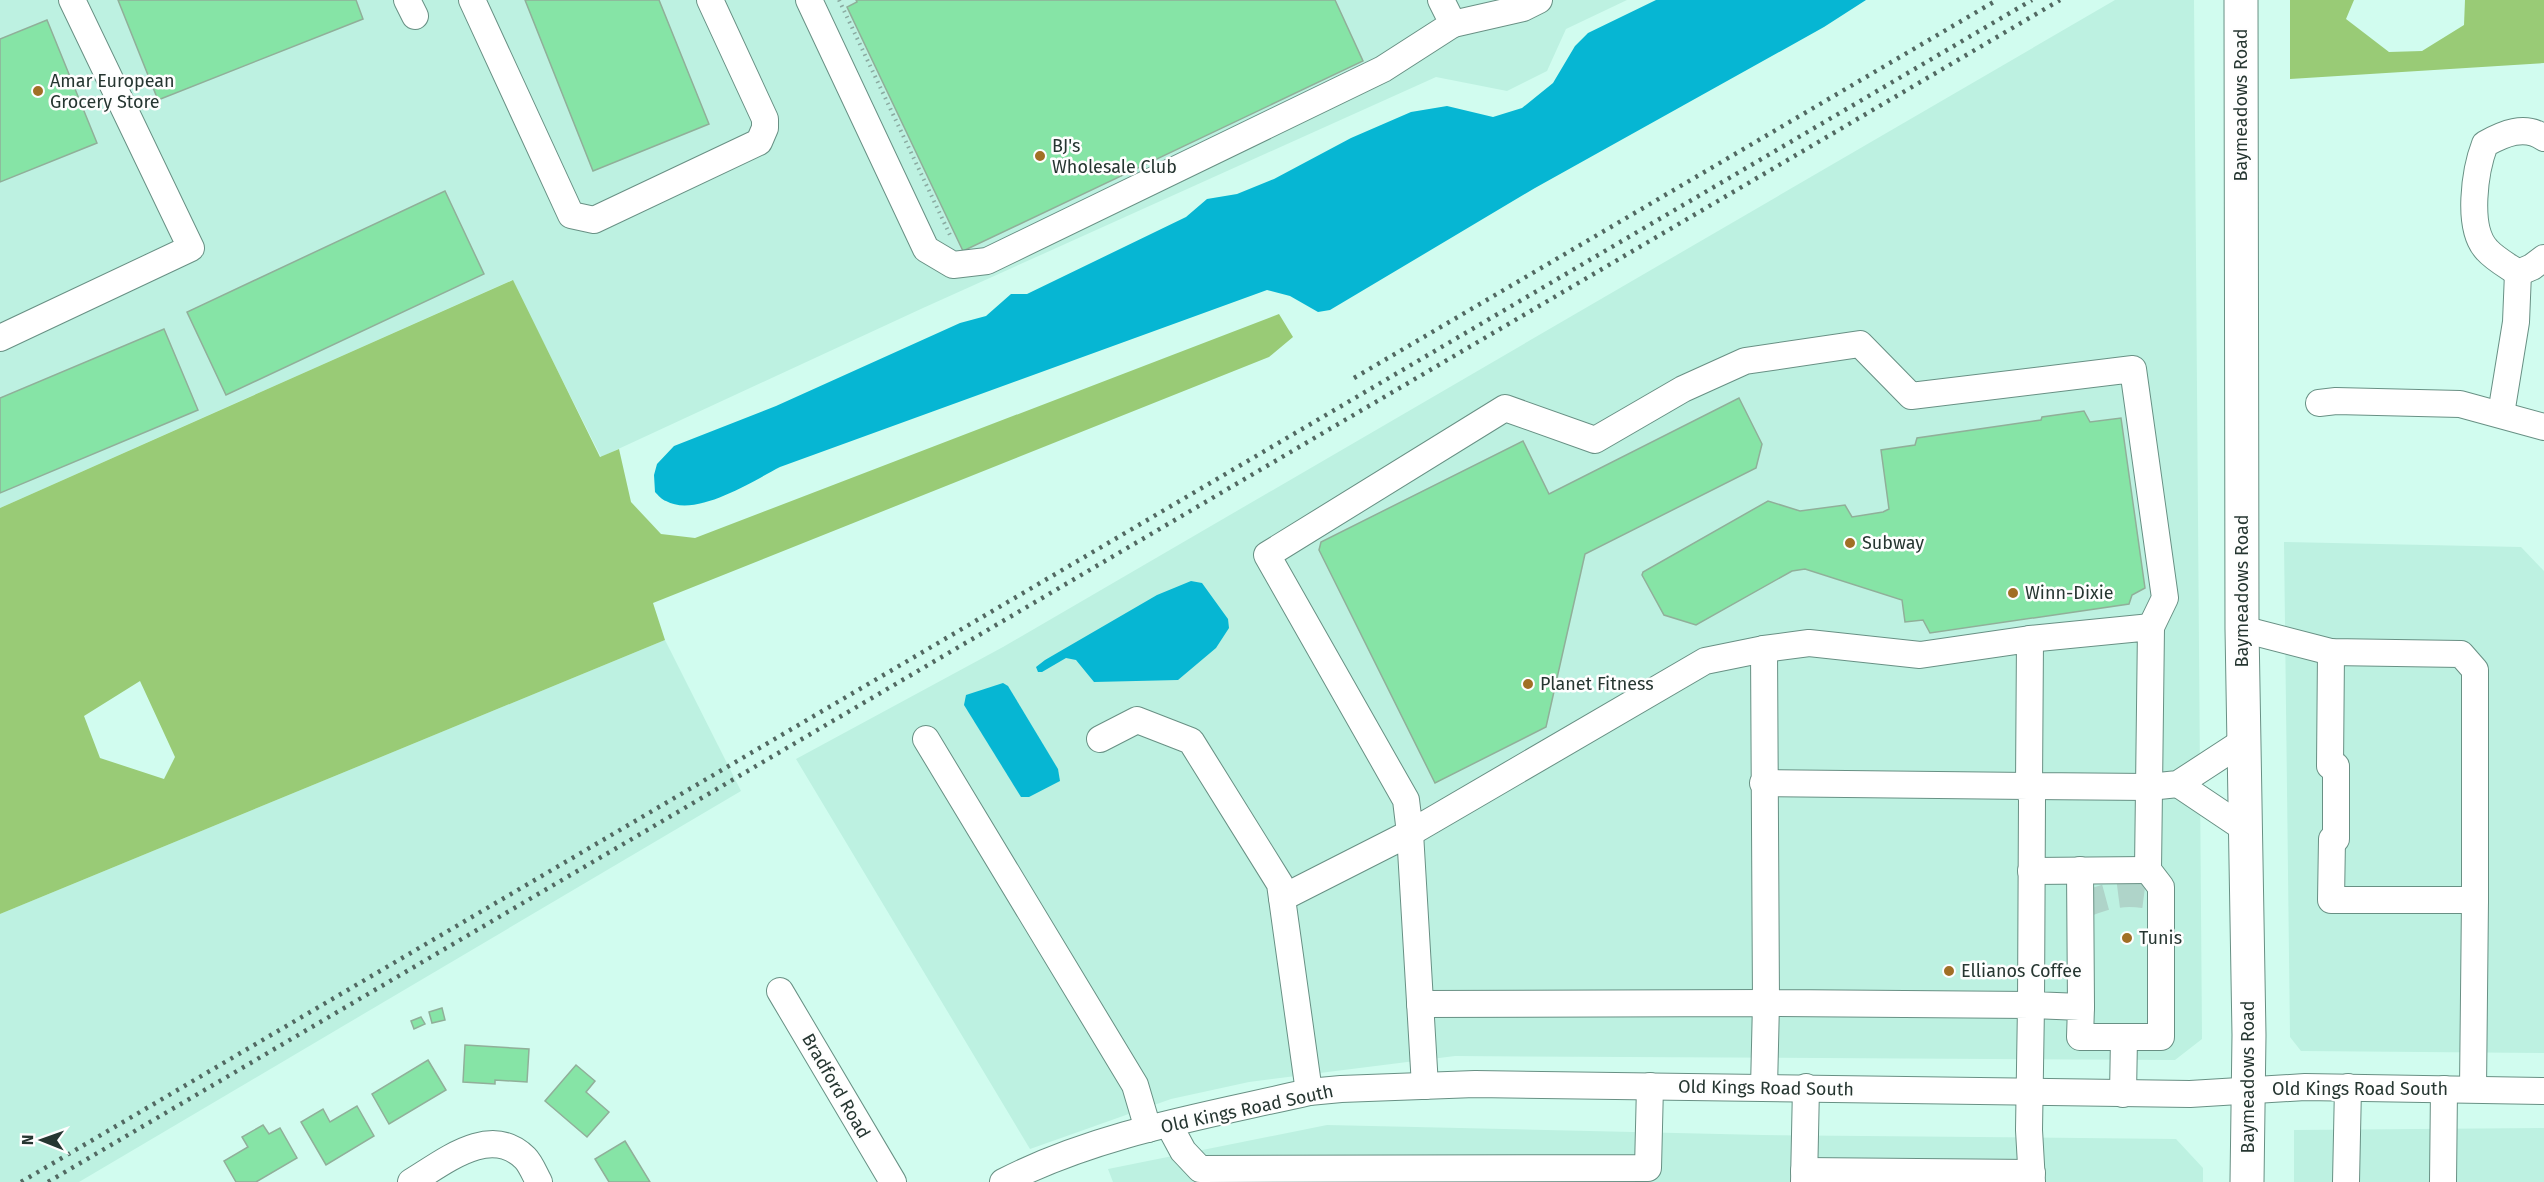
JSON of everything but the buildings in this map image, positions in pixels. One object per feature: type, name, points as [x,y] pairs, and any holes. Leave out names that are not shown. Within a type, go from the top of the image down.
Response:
[{"type":"main road","name":"Baymeadows Road","points":[[2241,9],[2242,628],[2249,1089],[2247,1182]]},
{"type":"street","points":[[0,338],[191,248],[72,0]]},
{"type":"street","points":[[472,0],[571,215],[594,220],[759,142],[765,128],[765,119],[710,0]]},
{"type":"street","points":[[808,0],[926,249],[952,266],[987,261],[1383,69],[1453,24],[1523,8],[1539,0]]},
{"type":"street","points":[[1442,0],[1453,24]]},
{"type":"street","points":[[2518,273],[2487,250],[2480,239],[2475,209],[2479,159],[2485,144],[2503,133],[2530,131],[2544,138]]},
{"type":"street","points":[[2518,273],[2544,258]]},
{"type":"street","points":[[2501,414],[2516,322],[2518,273]]},
{"type":"street","points":[[1425,1086],[1410,833],[1406,800],[1268,555],[1505,408],[1595,440],[1683,388],[1745,362],[1860,344],[1911,396],[2133,369],[2165,598],[2151,627],[2148,870],[2162,887],[2161,1037],[2080,1037],[2080,870]]},
{"type":"street","points":[[2319,402],[2460,404],[2544,426]]},
{"type":"street","points":[[1282,898],[1410,833],[1705,661],[1809,643],[1920,655],[2030,639],[2151,627]]},
{"type":"street","points":[[2242,628],[2331,652],[2461,654],[2475,670],[2473,1089]]},
{"type":"street","points":[[1806,1087],[1804,1176],[2037,1179],[2030,1092],[2032,799],[2029,786],[2030,639]]},
{"type":"street","points":[[1764,649],[1766,1003],[1764,1088]]},
{"type":"street","points":[[2331,652],[2334,839],[2331,900],[2475,900]]},
{"type":"street","points":[[1100,739],[1137,720],[1191,741],[1280,884],[1309,1092]]},
{"type":"street","points":[[926,739],[1159,1127],[1200,1169],[1648,1168],[1650,1086]]},
{"type":"street","points":[[1763,783],[2149,787],[2178,784],[2244,741]]},
{"type":"street","points":[[2178,784],[2245,829]]},
{"type":"street","points":[[2031,871],[2148,870]]},
{"type":"street","name":"Bradford Road","points":[[780,990],[893,1182]]},
{"type":"street","points":[[1420,1004],[1766,1003],[2081,1007]]},
{"type":"street","points":[[2123,1094],[2124,1038]]},
{"type":"street","name":"Old Kings Road South","points":[[1003,1182],[1038,1164],[1087,1146],[1309,1092],[1341,1089],[1425,1086],[1650,1086],[2123,1094],[2190,1094],[2249,1089],[2348,1087],[2544,1091]]},
{"type":"street","points":[[2346,1182],[2348,1087]]},
{"type":"street","points":[[2444,1089],[2444,1182]]},
{"type":"street","points":[[411,1182],[463,1151],[484,1144],[507,1146],[525,1158],[539,1182]]},
{"type":"path","points":[[839,0],[964,264]]},
{"type":"shaded area","points":[[0,0],[1627,0],[1566,29],[1547,71],[1507,91],[1436,77],[923,308],[601,457],[512,280],[0,508]]},
{"type":"shaded area","points":[[2115,0],[2194,0],[2202,1039],[2175,1060],[1455,1056],[1249,1082],[1171,1099],[1030,1149],[796,759],[1003,647]]},
{"type":"shaded area","points":[[2284,542],[2521,547],[2544,571],[2544,1053],[2301,1051],[2290,1037]]},
{"type":"shaded area","points":[[665,640],[741,791],[79,1182],[0,1182],[0,914]]},
{"type":"shaded area","points":[[1327,1125],[1763,1135],[2176,1139],[2203,1168],[2203,1182],[1113,1182],[1108,1169]]},
{"type":"shaded area","points":[[2544,1128],[2544,1182],[2294,1182],[2294,1130]]},
{"type":"green space","points":[[2290,0],[2354,0],[2346,19],[2389,52],[2422,51],[2464,25],[2465,0],[2544,0],[2544,63],[2290,79]]},
{"type":"green space","points":[[513,280],[600,457],[619,449],[631,502],[661,534],[695,538],[1279,314],[1293,337],[1269,357],[653,603],[665,640],[0,914],[0,508]],"holes":[[[140,681],[175,757],[164,779],[100,758],[84,716]]]},
{"type":"water","points":[[1656,0],[1866,0],[1824,27],[1535,188],[1330,310],[1318,312],[1290,296],[1267,290],[780,467],[724,496],[693,505],[678,505],[665,500],[655,492],[654,475],[657,464],[674,446],[776,406],[960,323],[986,316],[1011,294],[1027,294],[1186,217],[1207,199],[1237,194],[1274,179],[1351,138],[1411,112],[1447,106],[1493,117],[1522,108],[1553,83],[1575,46],[1588,33]]},
{"type":"water","points":[[1191,581],[1202,583],[1228,619],[1229,628],[1216,648],[1178,680],[1094,682],[1076,660],[1066,658],[1038,672],[1036,667],[1045,660],[1157,595]]},
{"type":"water","points":[[1003,683],[1008,686],[1058,769],[1060,781],[1029,797],[1021,797],[964,705],[966,695]]},
{"type":"tunnel","points":[[2081,906],[2120,894],[2139,894],[2161,898]]},
{"type":"railway","points":[[1354,378],[1997,0]]},
{"type":"railway","points":[[21,1182],[2032,0]]},
{"type":"railway","points":[[48,1182],[2060,0]]},
{"type":"place","name":"Amar European Grocery Store","points":[[38,91]]},
{"type":"place","name":"BJ's Wholesale Club","points":[[1040,156]]},
{"type":"place","name":"Subway","points":[[1850,543]]},
{"type":"place","name":"Winn-Dixie","points":[[2013,593]]},
{"type":"place","name":"Planet Fitness","points":[[1528,684]]},
{"type":"place","name":"Tunis","points":[[2127,938]]},
{"type":"place","name":"Ellianos Coffee","points":[[1949,971]]}]
